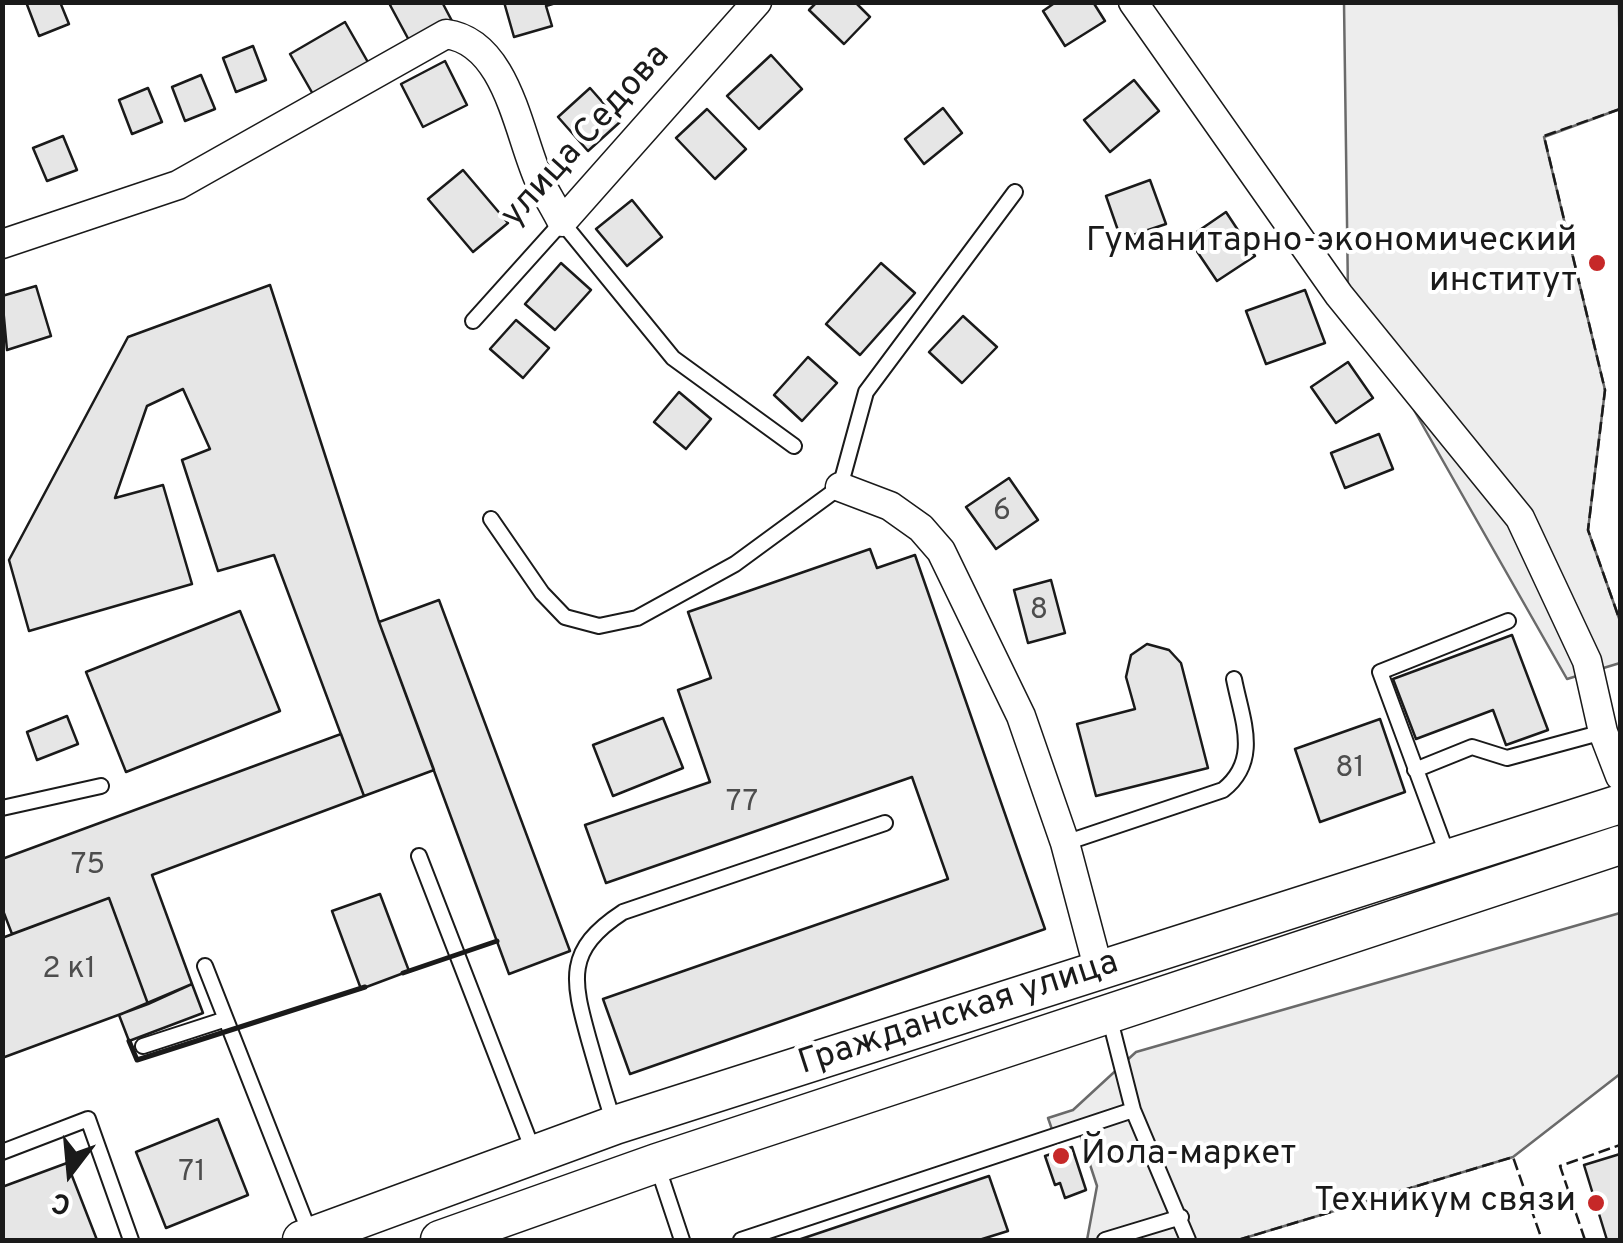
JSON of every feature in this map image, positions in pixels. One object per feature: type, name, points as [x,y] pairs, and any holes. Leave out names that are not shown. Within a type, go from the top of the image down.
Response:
[{"type":"main road","name":"Гражданская улица","points":[[306,1239],[614,1125],[1620,804]]},
{"type":"main road","name":"Гражданская улица","points":[[440,1240],[502,1229],[656,1163],[1620,845]]},
{"type":"main road","points":[[1099,971],[1108,1014]]},
{"type":"street","name":"улица Седова","points":[[562,222],[757,2]]},
{"type":"street","points":[[1133,2],[1339,295],[1520,518],[1587,661],[1603,732],[1620,776]]},
{"type":"street","points":[[2,244],[178,185],[446,34],[465,37],[484,54],[508,93],[539,179],[562,222]]},
{"type":"street","points":[[840,487],[890,506],[920,528],[941,552],[1021,716],[1065,843],[1099,971]]},
{"type":"lane","points":[[490,519],[542,593],[565,617],[599,626],[637,618],[734,564],[840,487],[866,392],[1016,192]]},
{"type":"lane","name":"улица Седова","points":[[473,322],[562,222]]},
{"type":"lane","points":[[562,222],[673,358],[794,446]]},
{"type":"lane","points":[[1450,859],[1380,672],[1508,622]]},
{"type":"lane","points":[[1065,843],[1223,790],[1236,780],[1247,762],[1248,748],[1234,679]]},
{"type":"lane","points":[[1414,770],[1472,747],[1507,758],[1603,732]]},
{"type":"lane","points":[[2,808],[100,786]]},
{"type":"lane","points":[[614,1125],[573,984],[579,956],[596,929],[623,912],[885,823]]},
{"type":"lane","points":[[420,856],[534,1153]]},
{"type":"lane","points":[[205,966],[306,1239]]},
{"type":"lane","points":[[1108,1014],[1133,1110],[1188,1240]]},
{"type":"lane","points":[[143,1046],[222,1020]]},
{"type":"lane","points":[[741,1240],[1133,1110]]},
{"type":"lane","points":[[2,1152],[88,1119],[131,1240]]},
{"type":"lane","points":[[656,1163],[682,1240]]},
{"type":"lane","points":[[1105,1240],[1180,1216]]},
{"type":"shaded area","points":[[1344,3],[1619,3],[1620,109],[1544,137],[1605,390],[1588,530],[1620,621],[1620,663],[1567,679],[1348,294]]},
{"type":"shaded area","points":[[1620,913],[1620,1074],[1513,1157],[1238,1240],[1087,1240],[1097,1186],[1079,1131],[1055,1138],[1048,1118],[1073,1110],[1136,1052]]},
{"type":"building","points":[[26,2],[60,2],[69,24],[39,36]]},
{"type":"building","points":[[442,2],[452,21],[411,44],[390,5]]},
{"type":"building","points":[[504,2],[559,2],[546,6],[552,26],[514,37]]},
{"type":"building","points":[[817,2],[855,2],[870,17],[844,44],[809,10]]},
{"type":"building","points":[[1056,2],[1093,2],[1105,21],[1065,46],[1043,11]]},
{"type":"building","points":[[345,22],[373,71],[318,103],[290,54]]},
{"type":"building","points":[[253,46],[266,80],[236,92],[223,58]]},
{"type":"building","points":[[771,55],[802,89],[759,129],[727,96]]},
{"type":"building","points":[[445,61],[467,105],[423,127],[401,84]]},
{"type":"building","points":[[201,75],[215,109],[185,121],[172,87]]},
{"type":"building","points":[[1134,80],[1159,111],[1110,152],[1084,120]]},
{"type":"building","points":[[148,88],[162,122],[132,134],[119,100]]},
{"type":"building","points":[[590,88],[620,122],[588,151],[558,117]]},
{"type":"building","points":[[943,108],[962,133],[924,164],[905,139]]},
{"type":"building","points":[[707,109],[746,149],[715,179],[676,138]]},
{"type":"building","points":[[63,136],[77,170],[47,181],[33,148]]},
{"type":"building","points":[[463,170],[508,223],[473,252],[428,199]]},
{"type":"building","points":[[1150,180],[1166,224],[1121,239],[1106,196]]},
{"type":"building","points":[[632,200],[662,237],[627,266],[596,229]]},
{"type":"building","points":[[1226,212],[1255,256],[1217,281],[1188,238]]},
{"type":"building","points":[[561,263],[591,290],[555,330],[525,304]]},
{"type":"building","points":[[881,263],[915,293],[860,355],[826,324]]},
{"type":"building","points":[[270,285],[379,622],[434,770],[364,796],[274,555],[218,571],[182,460],[210,449],[183,389],[147,406],[115,498],[163,485],[192,584],[29,631],[9,560],[128,337]]},
{"type":"building","points":[[36,286],[51,336],[7,350],[2,296]]},
{"type":"building","points":[[1305,290],[1325,343],[1266,364],[1246,311]]},
{"type":"building","points":[[963,316],[997,347],[962,383],[929,352]]},
{"type":"building","points":[[516,320],[549,348],[523,378],[490,349]]},
{"type":"building","points":[[808,357],[837,383],[802,421],[774,395]]},
{"type":"building","points":[[1348,362],[1373,398],[1336,423],[1311,387]]},
{"type":"building","points":[[679,392],[711,419],[686,449],[654,422]]},
{"type":"building","points":[[1379,434],[1393,469],[1345,488],[1331,453]]},
{"type":"building","points":[[1009,478],[1038,520],[996,549],[966,507]]},
{"type":"building","points":[[870,549],[877,568],[915,555],[1045,929],[630,1074],[603,999],[948,879],[912,777],[606,883],[585,825],[710,782],[678,690],[711,678],[688,612]]},
{"type":"building","points":[[1051,580],[1065,633],[1028,643],[1014,590]]},
{"type":"building","points":[[439,600],[570,951],[509,974],[379,622]]},
{"type":"building","points":[[240,611],[280,711],[126,772],[86,672]]},
{"type":"building","points":[[1512,635],[1548,730],[1506,745],[1493,710],[1416,739],[1393,679]]},
{"type":"building","points":[[1147,644],[1169,650],[1181,663],[1208,768],[1096,796],[1077,724],[1135,709],[1126,677],[1131,655]]},
{"type":"building","points":[[67,716],[78,744],[37,760],[27,732]]},
{"type":"building","points":[[663,718],[683,768],[613,796],[593,745]]},
{"type":"building","points":[[1380,719],[1405,792],[1320,822],[1295,749]]},
{"type":"building","points":[[341,734],[364,796],[152,875],[192,984],[148,1004],[109,898],[12,934],[2,908],[2,859]]},
{"type":"building","points":[[380,894],[409,971],[361,989],[332,911]]},
{"type":"building","points":[[109,898],[148,1004],[2,1058],[2,938]]},
{"type":"building","points":[[192,984],[203,1013],[129,1041],[119,1015]]},
{"type":"building","points":[[218,1119],[248,1195],[166,1228],[136,1152]]},
{"type":"building","points":[[1072,1147],[1086,1190],[1065,1198],[1060,1183],[1055,1185],[1045,1156]]},
{"type":"building","points":[[1620,1154],[1620,1240],[1607,1240],[1584,1165]]},
{"type":"building","points":[[67,1163],[97,1240],[2,1240],[2,1187]]},
{"type":"building","points":[[989,1176],[1008,1231],[979,1240],[798,1240]]},
{"type":"fence","points":[[1620,109],[1544,136],[1605,390],[1588,530],[1620,621]]},
{"type":"fence","points":[[1585,1240],[1560,1166],[1620,1145]]},
{"type":"fence","points":[[1238,1240],[1513,1157],[1542,1240]]},
{"type":"wall","points":[[403,973],[497,941]]},
{"type":"wall","points":[[129,1041],[137,1060],[365,987]]},
{"type":"place","name":"Гуманитарно-экономический институт","points":[[1597,263]]},
{"type":"place","name":"Йола-маркет","points":[[1061,1156]]},
{"type":"place","name":"Техникум связи","points":[[1596,1203]]}]
